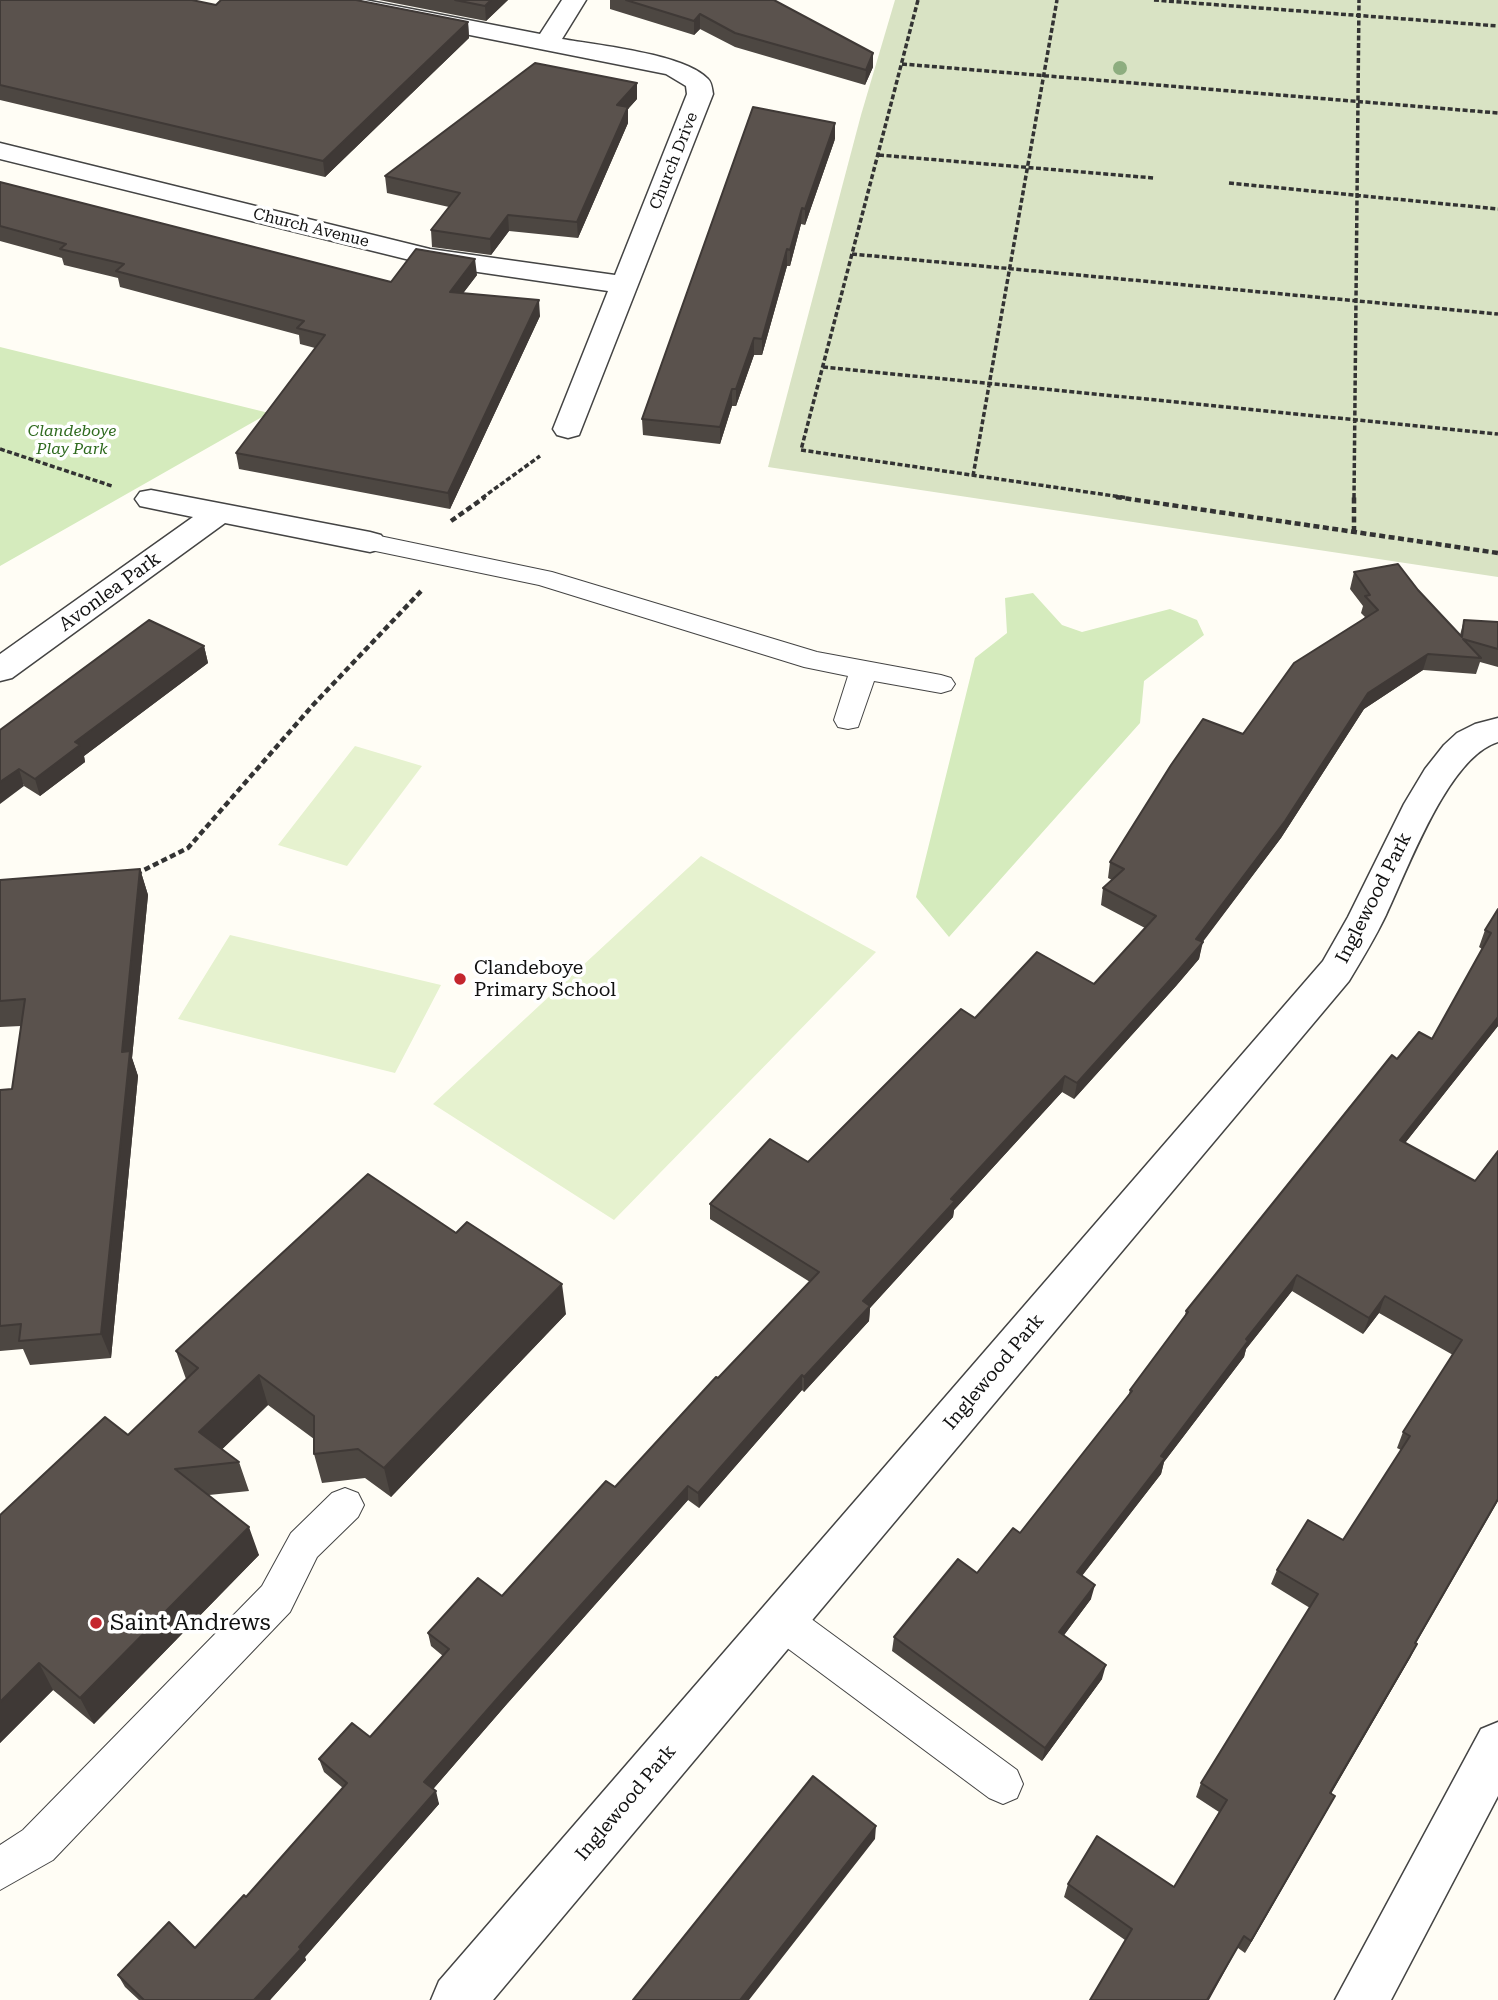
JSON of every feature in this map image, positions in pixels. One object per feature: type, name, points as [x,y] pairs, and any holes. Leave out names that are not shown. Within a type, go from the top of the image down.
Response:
[{"type":"street","name":"Church Drive","points":[[329,0],[548,41],[674,68],[698,83],[701,94],[568,429]]},
{"type":"street","points":[[548,41],[574,0]]},
{"type":"street","name":"Church Avenue","points":[[0,151],[430,257],[625,285]]},
{"type":"street","points":[[150,499],[370,542]]},
{"type":"street","name":"Avonlea Park","points":[[0,670],[219,513]]},
{"type":"street","name":"Inglewood Park","points":[[458,2000],[1336,971],[1352,947],[1420,808],[1457,751],[1487,731],[1498,730]]},
{"type":"street","points":[[1362,2000],[1498,1746]]},
{"type":"lane","points":[[370,542],[543,578],[814,661],[941,684]]},
{"type":"lane","points":[[848,720],[864,670]]},
{"type":"lane","points":[[0,1869],[38,1845],[276,1599],[304,1545],[345,1505]]},
{"type":"lane","points":[[781,1620],[1003,1784]]},
{"type":"path","points":[[918,0],[801,450],[1498,553]]},
{"type":"path","points":[[973,476],[1057,0]]},
{"type":"path","points":[[1154,0],[1498,26]]},
{"type":"path","points":[[1354,532],[1359,0]]},
{"type":"path","points":[[902,64],[1498,113]]},
{"type":"path","points":[[878,155],[1154,178]]},
{"type":"path","points":[[1229,183],[1498,209]]},
{"type":"path","points":[[852,254],[1498,314]]},
{"type":"path","points":[[823,367],[1498,434]]},
{"type":"path","points":[[444,526],[560,442],[568,429]]},
{"type":"path","points":[[0,449],[150,499]]},
{"type":"path","points":[[128,875],[140,874],[188,848],[313,705],[428,585],[377,559],[370,542]]},
{"type":"green space","points":[[895,0],[1498,0],[1498,577],[768,467],[861,115]]},
{"type":"green space","name":"Clandeboye Play Park","points":[[0,347],[269,413],[0,566]]},
{"type":"green space","points":[[1033,593],[1062,625],[1082,632],[1170,609],[1197,620],[1204,635],[1144,681],[1140,723],[949,937],[916,897],[975,658],[1007,633],[1005,598]]},
{"type":"green space","points":[[355,746],[422,766],[347,866],[278,845]]},
{"type":"green space","points":[[701,856],[876,952],[614,1220],[433,1104]]},
{"type":"green space","points":[[230,935],[441,985],[395,1073],[178,1019]]},
{"type":"building","points":[[0,0],[192,0],[216,5],[221,0],[356,0],[468,22],[323,161],[0,85]]},
{"type":"building","points":[[455,0],[491,0],[485,6]]},
{"type":"building","points":[[626,0],[774,0],[873,53],[866,70],[735,33],[700,14],[694,21]]},
{"type":"building","points":[[535,63],[637,83],[617,105],[628,107],[577,222],[508,215],[490,239],[431,230],[460,193],[385,176]]},
{"type":"building","points":[[753,107],[835,123],[805,209],[802,208],[790,250],[787,249],[762,339],[754,338],[736,389],[732,389],[720,427],[642,419]]},
{"type":"building","points":[[0,182],[391,282],[416,249],[475,259],[450,292],[539,300],[448,493],[236,453],[325,335],[297,328],[304,321],[116,271],[124,264],[60,249],[66,244],[0,226]]},
{"type":"building","points":[[1398,564],[1418,590],[1462,637],[1464,620],[1498,622],[1498,649],[1463,639],[1481,658],[1428,654],[1368,693],[1285,821],[1196,939],[1203,942],[1077,1083],[1065,1076],[951,1199],[955,1201],[863,1301],[870,1306],[804,1377],[802,1375],[698,1493],[688,1486],[503,1692],[424,1782],[436,1791],[254,2000],[144,2000],[118,1975],[169,1922],[195,1948],[244,1895],[246,1897],[347,1783],[319,1759],[352,1723],[370,1737],[449,1649],[428,1633],[478,1578],[502,1596],[606,1481],[615,1487],[716,1377],[718,1378],[819,1272],[710,1204],[770,1139],[808,1162],[961,1009],[975,1018],[1037,952],[1094,984],[1156,916],[1103,888],[1124,869],[1110,862],[1203,719],[1243,734],[1294,663],[1378,610],[1365,596],[1370,595],[1354,572]]},
{"type":"building","points":[[149,620],[204,646],[75,742],[80,745],[35,779],[19,769],[0,782],[0,730]]},
{"type":"building","points":[[140,869],[122,1052],[130,1051],[101,1334],[19,1341],[21,1324],[0,1326],[0,1090],[12,1089],[25,999],[0,1001],[0,880]]},
{"type":"building","points":[[1498,909],[1498,1017],[1400,1140],[1475,1181],[1498,1151],[1498,1499],[1330,1793],[1335,1796],[1251,1941],[1244,1936],[1207,2000],[1090,2000],[1132,1929],[1068,1884],[1097,1836],[1174,1887],[1227,1800],[1201,1783],[1318,1594],[1277,1570],[1308,1520],[1343,1540],[1410,1436],[1403,1432],[1462,1340],[1385,1296],[1369,1318],[1297,1275],[1246,1339],[1248,1341],[1161,1456],[1165,1458],[1077,1572],[1095,1585],[1059,1632],[1106,1665],[1045,1748],[894,1637],[958,1559],[977,1573],[1013,1528],[1020,1533],[1132,1391],[1130,1390],[1188,1312],[1186,1311],[1392,1055],[1397,1059],[1419,1032],[1432,1039],[1491,933],[1485,930]]},
{"type":"building","points":[[368,1174],[456,1233],[467,1222],[562,1284],[384,1468],[358,1449],[314,1454],[314,1416],[259,1375],[199,1432],[239,1462],[175,1469],[249,1527],[80,1698],[39,1663],[0,1702],[0,1515],[105,1417],[128,1435],[198,1368],[176,1351]]},
{"type":"building","points":[[813,1776],[876,1826],[740,2000],[633,2000]]},
{"type":"place","name":"Clandeboye Primary School","points":[[460,979]]},
{"type":"place","name":"Saint Andrews","points":[[96,1623]]}]
